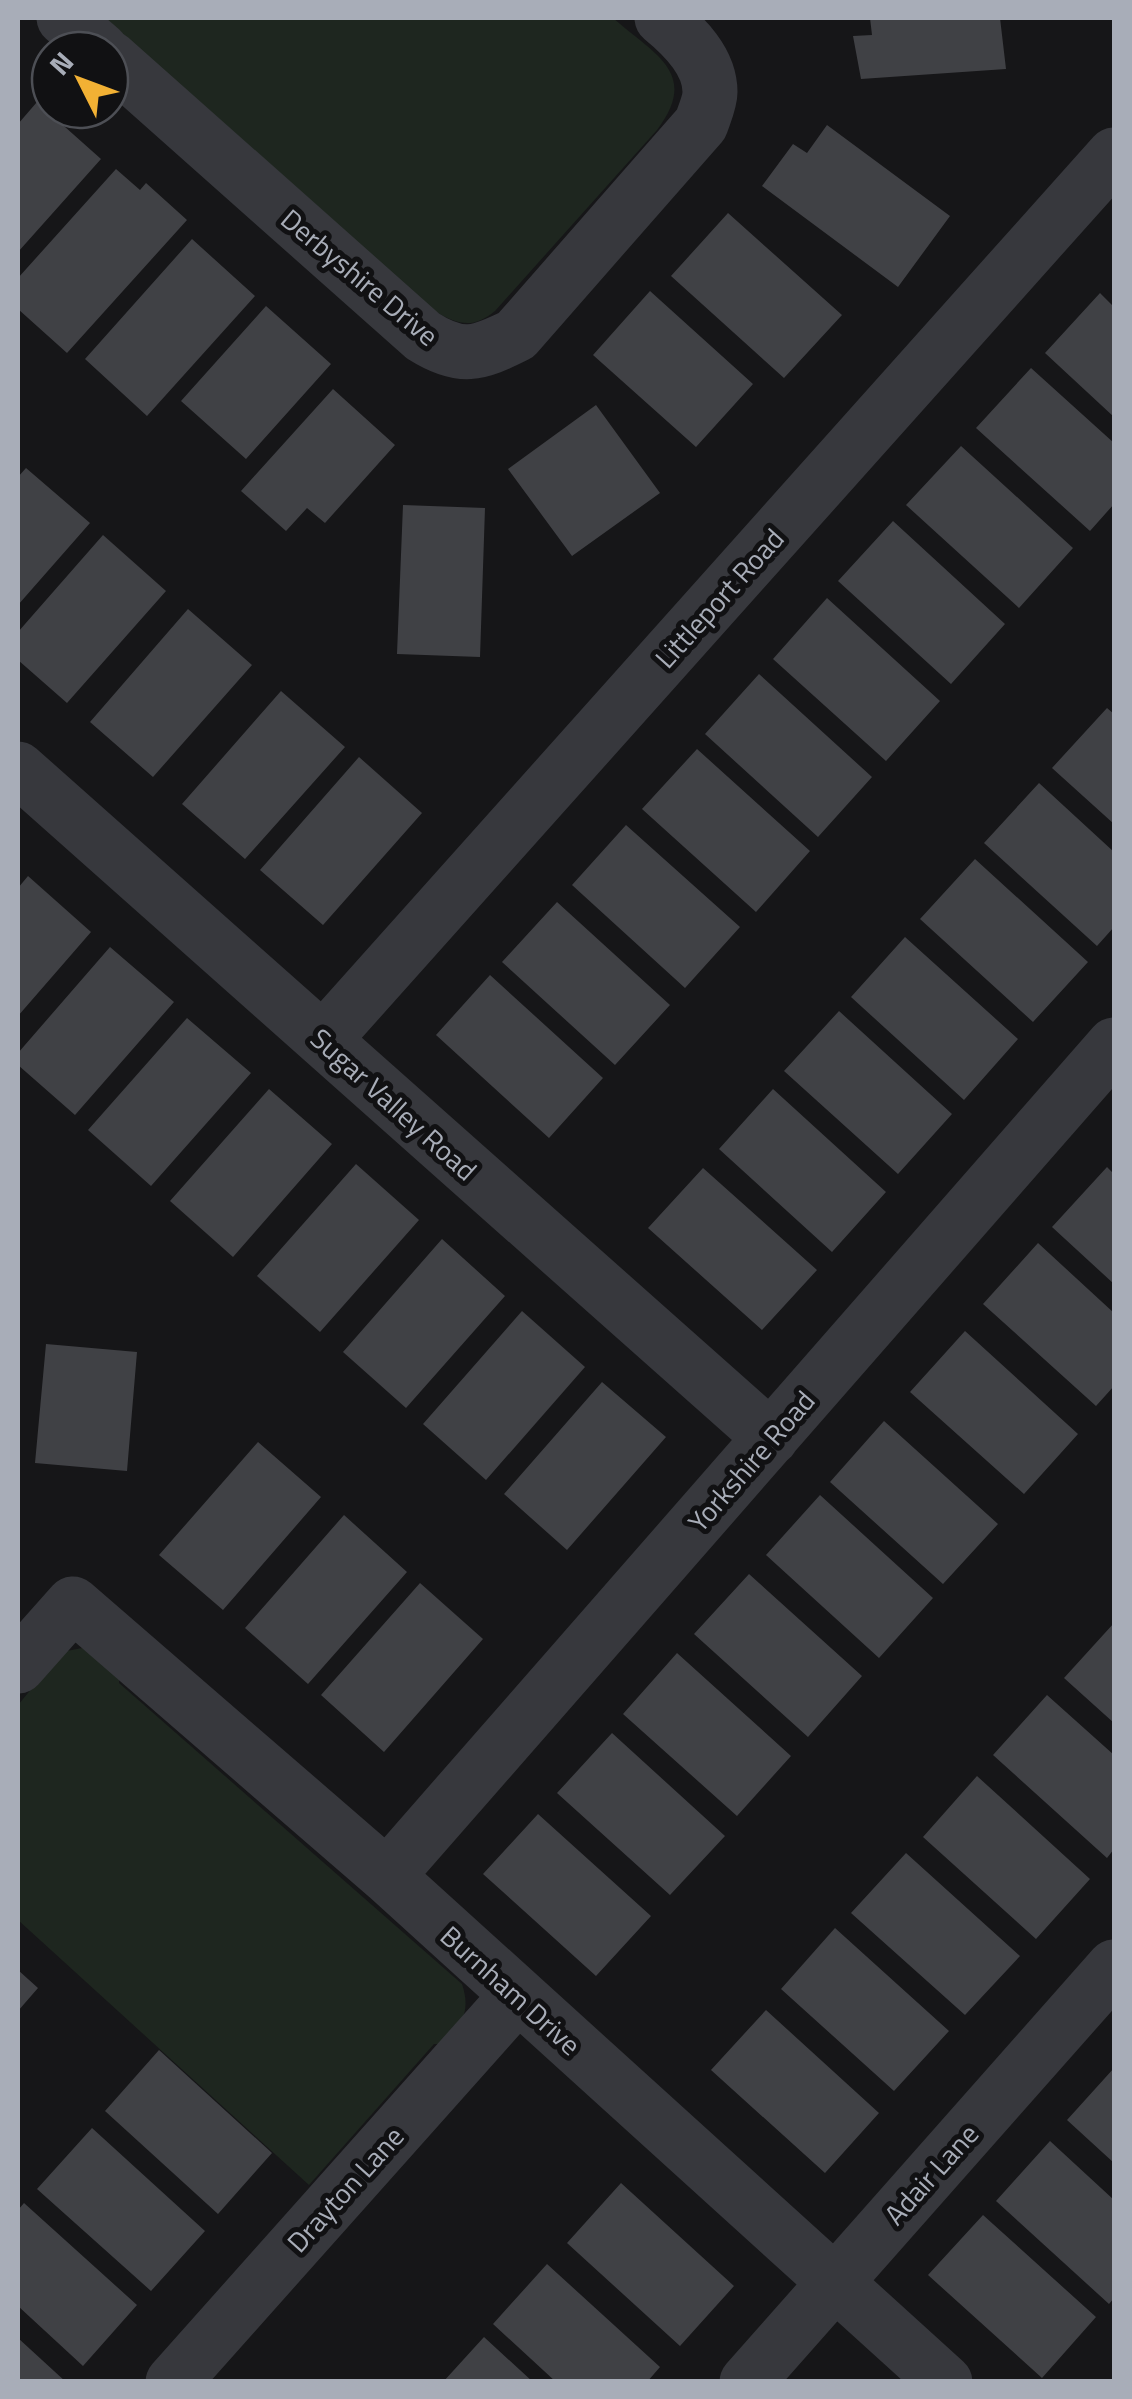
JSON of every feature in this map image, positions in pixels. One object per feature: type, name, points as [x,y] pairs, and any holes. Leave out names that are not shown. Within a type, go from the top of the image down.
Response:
[{"type":"street","name":"Derbyshire Drive","points":[[130,76],[423,336],[446,350],[481,352],[516,334],[701,124],[710,93],[702,62],[683,36],[662,18]]},
{"type":"street","name":"Littleport Road","points":[[323,1040],[1114,156]]},
{"type":"street","name":"Sugar Valley Road","points":[[18,769],[771,1438]]},
{"type":"street","name":"Yorkshire Road","points":[[386,1876],[1114,1045]]},
{"type":"street","name":"Burnham Drive","points":[[18,1666],[73,1604],[386,1876],[945,2382]]},
{"type":"street","name":"Adair Lane","points":[[747,2382],[1114,1967]]},
{"type":"street","name":"Drayton Lane","points":[[173,2382],[517,1996]]},
{"type":"shaded area","points":[[101,18],[613,18],[667,66],[674,94],[657,130],[495,311],[479,321],[465,323],[434,311],[130,44],[130,30],[115,30]]},
{"type":"shaded area","points":[[82,1648],[119,1675],[119,1683],[462,1984],[465,2010],[451,2037],[445,2044],[434,2044],[309,2185],[18,1920],[18,1705],[62,1652]]},
{"type":"building","points":[[870,18],[1000,18],[1006,69],[861,79],[853,36],[872,35]]},
{"type":"building","points":[[30,110],[30,130],[68,130],[101,159],[18,252],[18,124]]},
{"type":"building","points":[[827,125],[950,216],[898,287],[762,186],[793,144],[807,153]]},
{"type":"building","points":[[116,169],[140,190],[146,183],[187,220],[67,353],[18,309],[18,278]]},
{"type":"building","points":[[728,213],[842,315],[784,378],[671,276]]},
{"type":"building","points":[[192,239],[255,296],[147,416],[85,359]]},
{"type":"building","points":[[650,291],[753,384],[696,447],[593,355]]},
{"type":"building","points":[[1100,293],[1114,307],[1114,417],[1045,353]]},
{"type":"building","points":[[266,306],[331,364],[246,459],[181,401]]},
{"type":"building","points":[[1031,368],[1114,443],[1114,504],[1090,531],[976,428]]},
{"type":"building","points":[[333,389],[395,445],[325,523],[307,508],[286,531],[241,491]]},
{"type":"building","points":[[596,405],[660,493],[572,556],[508,469]]},
{"type":"building","points":[[961,446],[1073,548],[1019,608],[906,505]]},
{"type":"building","points":[[26,468],[90,523],[18,605],[18,477]]},
{"type":"building","points":[[403,505],[485,508],[480,657],[397,654]]},
{"type":"building","points":[[893,521],[1005,624],[951,684],[838,581]]},
{"type":"building","points":[[103,535],[166,591],[67,703],[18,660],[18,632]]},
{"type":"building","points":[[827,598],[940,701],[886,761],[773,659]]},
{"type":"building","points":[[188,609],[252,665],[153,777],[90,722]]},
{"type":"building","points":[[759,674],[872,777],[818,837],[705,734]]},
{"type":"building","points":[[281,691],[345,747],[245,859],[182,804]]},
{"type":"building","points":[[1107,708],[1114,714],[1114,824],[1052,768]]},
{"type":"building","points":[[697,749],[810,851],[756,912],[642,809]]},
{"type":"building","points":[[359,757],[422,813],[323,925],[260,870]]},
{"type":"building","points":[[1039,783],[1114,852],[1114,927],[1097,946],[984,843]]},
{"type":"building","points":[[626,825],[740,927],[685,988],[572,885]]},
{"type":"building","points":[[975,859],[1088,962],[1033,1022],[920,919]]},
{"type":"building","points":[[28,876],[91,932],[18,1016],[18,888]]},
{"type":"building","points":[[557,902],[670,1005],[615,1065],[502,962]]},
{"type":"building","points":[[905,937],[1018,1039],[964,1100],[851,997]]},
{"type":"building","points":[[110,947],[174,1002],[75,1115],[18,1065],[18,1053]]},
{"type":"building","points":[[490,975],[603,1078],[549,1138],[436,1035]]},
{"type":"building","points":[[839,1011],[952,1114],[898,1174],[784,1071]]},
{"type":"building","points":[[187,1018],[251,1073],[151,1186],[88,1130]]},
{"type":"building","points":[[269,1089],[332,1144],[233,1257],[170,1201]]},
{"type":"building","points":[[773,1089],[886,1192],[832,1252],[719,1149]]},
{"type":"building","points":[[356,1164],[419,1220],[320,1332],[257,1276]]},
{"type":"building","points":[[1107,1167],[1114,1174],[1114,1284],[1052,1227]]},
{"type":"building","points":[[703,1168],[817,1270],[762,1330],[648,1228]]},
{"type":"building","points":[[442,1239],[505,1296],[406,1408],[343,1352]]},
{"type":"building","points":[[1038,1243],[1114,1313],[1114,1386],[1096,1406],[983,1304]]},
{"type":"building","points":[[522,1311],[585,1367],[486,1480],[423,1424]]},
{"type":"building","points":[[965,1331],[1078,1434],[1024,1494],[910,1392]]},
{"type":"building","points":[[46,1344],[137,1352],[127,1471],[35,1463]]},
{"type":"building","points":[[602,1382],[666,1437],[567,1550],[504,1494]]},
{"type":"building","points":[[884,1421],[998,1524],[943,1584],[830,1482]]},
{"type":"building","points":[[258,1442],[321,1497],[223,1610],[159,1555]]},
{"type":"building","points":[[820,1495],[933,1598],[879,1658],[766,1555]]},
{"type":"building","points":[[344,1515],[407,1572],[308,1684],[245,1628]]},
{"type":"building","points":[[749,1574],[862,1676],[808,1737],[694,1634]]},
{"type":"building","points":[[420,1583],[483,1639],[384,1752],[321,1695]]},
{"type":"building","points":[[1114,1623],[1114,1723],[1064,1678]]},
{"type":"building","points":[[677,1653],[791,1756],[737,1816],[623,1714]]},
{"type":"building","points":[[1047,1695],[1114,1755],[1114,1849],[1107,1858],[993,1755]]},
{"type":"building","points":[[612,1733],[725,1836],[670,1895],[557,1793]]},
{"type":"building","points":[[977,1776],[1090,1879],[1036,1939],[923,1837]]},
{"type":"building","points":[[538,1814],[651,1916],[596,1976],[483,1874]]},
{"type":"building","points":[[906,1853],[1020,1956],[965,2015],[851,1913]]},
{"type":"building","points":[[835,1928],[949,2031],[894,2091],[781,1989]]},
{"type":"building","points":[[18,1970],[38,1988],[18,2011]]},
{"type":"building","points":[[766,2010],[879,2113],[825,2173],[711,2070]]},
{"type":"building","points":[[159,2050],[272,2153],[218,2214],[105,2111]]},
{"type":"building","points":[[1114,2068],[1114,2163],[1067,2120]]},
{"type":"building","points":[[92,2128],[205,2231],[151,2291],[37,2189]]},
{"type":"building","points":[[1050,2141],[1114,2200],[1114,2298],[1109,2304],[996,2201]]},
{"type":"building","points":[[621,2183],[734,2286],[680,2346],[567,2243]]},
{"type":"building","points":[[24,2203],[137,2305],[83,2366],[18,2306],[18,2210]]},
{"type":"building","points":[[983,2215],[1096,2317],[1042,2378],[928,2275]]},
{"type":"building","points":[[547,2264],[660,2367],[647,2382],[556,2382],[493,2324]]},
{"type":"building","points":[[484,2337],[533,2382],[443,2382]]},
{"type":"building","points":[[18,2338],[66,2382],[18,2382]]}]
